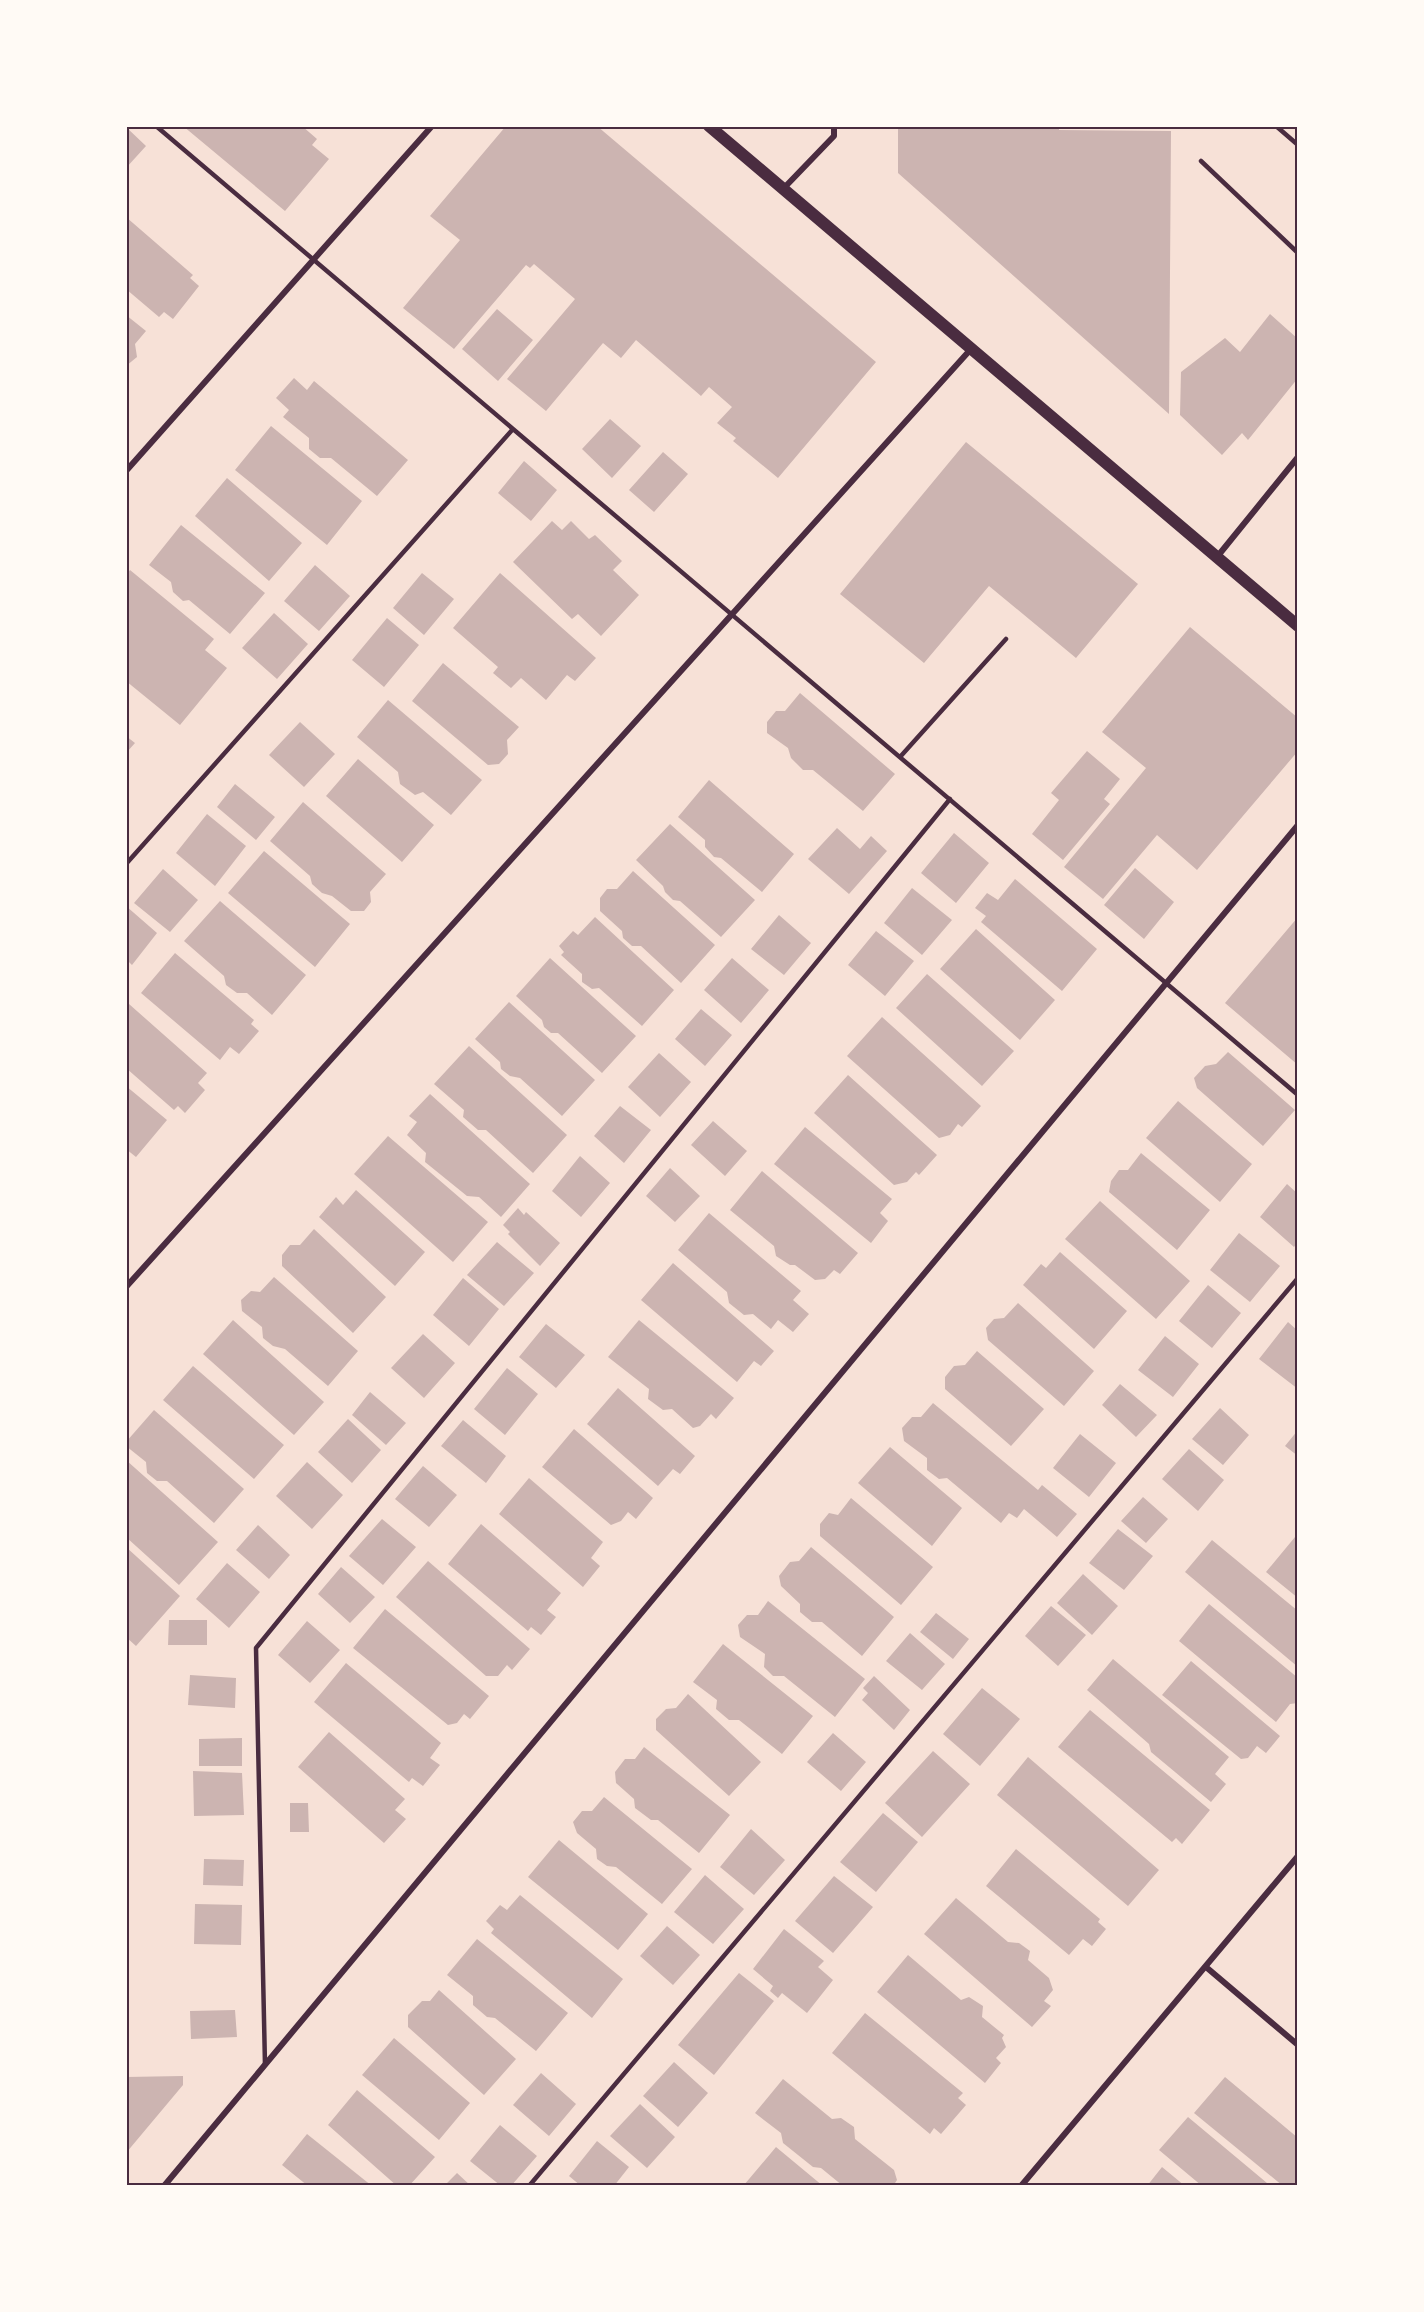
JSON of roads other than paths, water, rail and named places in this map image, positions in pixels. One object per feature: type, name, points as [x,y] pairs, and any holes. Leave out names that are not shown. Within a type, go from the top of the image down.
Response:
[{"type":"main road","points":[[709,126],[1298,626]]},
{"type":"street","points":[[126,471],[432,126]]},
{"type":"street","points":[[783,189],[834,136],[834,126]]},
{"type":"street","points":[[126,1287],[972,349]]},
{"type":"street","points":[[1217,557],[1298,457]]},
{"type":"street","points":[[164,2186],[1298,825]]},
{"type":"street","points":[[1021,2186],[1298,1856]]},
{"type":"street","points":[[1206,1967],[1298,2045]]},
{"type":"lane","points":[[156,126],[1298,1095]]},
{"type":"lane","points":[[1276,126],[1298,145]]},
{"type":"lane","points":[[1201,161],[1298,253]]},
{"type":"lane","points":[[126,864],[513,429]]},
{"type":"lane","points":[[900,757],[1006,639]]},
{"type":"lane","points":[[265,2065],[256,1648],[950,800]]},
{"type":"lane","points":[[530,2186],[1298,1278]]}]
